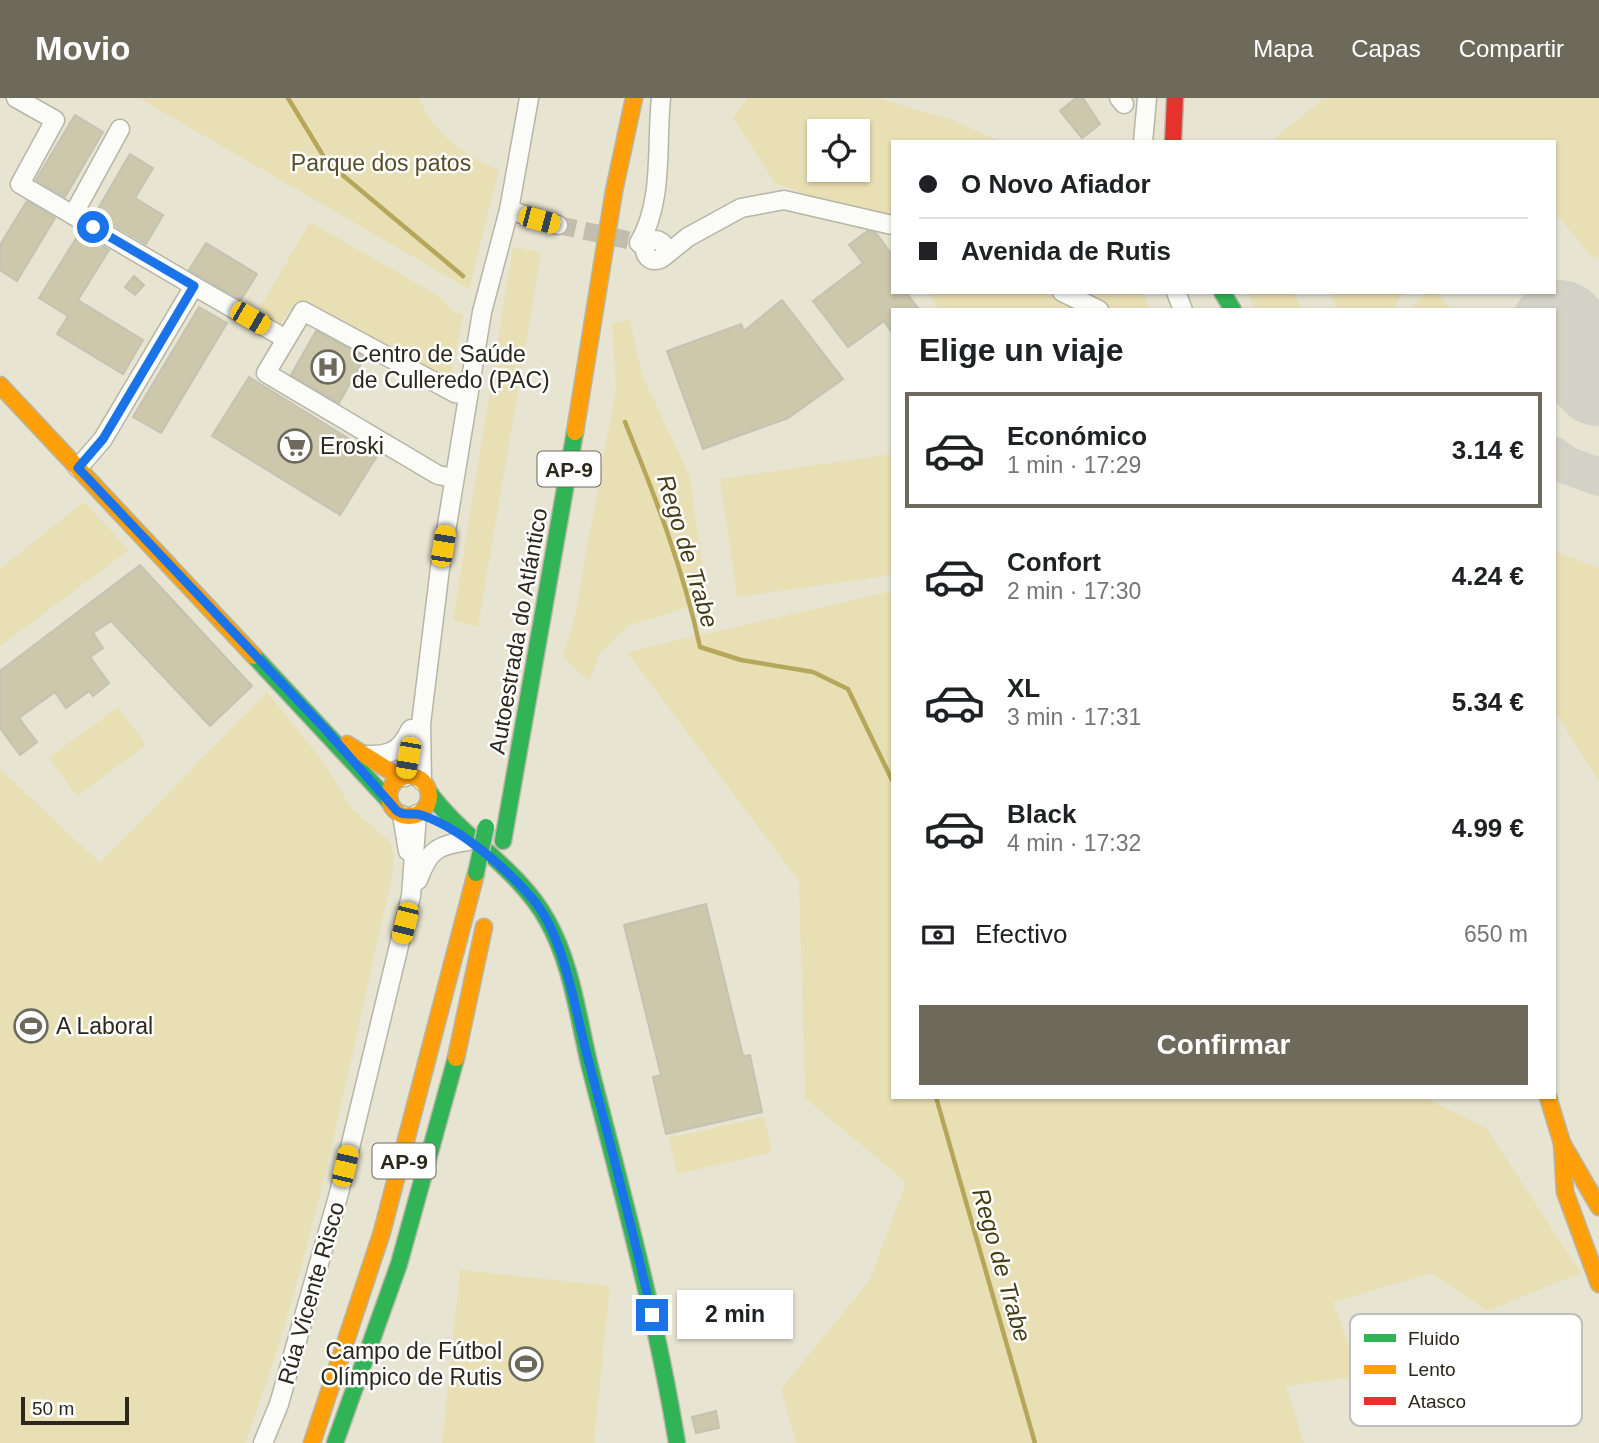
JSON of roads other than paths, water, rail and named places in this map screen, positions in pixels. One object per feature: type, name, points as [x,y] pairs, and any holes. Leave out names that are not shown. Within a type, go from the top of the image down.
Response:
[{"type":"main road","name":"Autoestrada do Atlántico","points":[[493,887],[554,563],[614,191],[634,98]]},
{"type":"main road","points":[[1162,98],[1164,140]]},
{"type":"main road","points":[[1172,140],[1175,98]]},
{"type":"main road","points":[[0,385],[326,730],[407,811],[468,841]]},
{"type":"main road","points":[[326,730],[414,782],[468,841],[512,877],[534,900],[548,922],[565,972],[629,1211],[677,1443]]},
{"type":"main road","points":[[407,811],[427,804],[414,782]]},
{"type":"main road","points":[[407,811],[391,788],[414,782]]},
{"type":"main road","name":"AP-9","points":[[312,1443],[371,1273],[411,1138],[487,820]]},
{"type":"main road","name":"AP-9","points":[[335,1443],[403,1250],[455,1064],[487,914]]},
{"type":"main road","points":[[1549,1099],[1562,1143],[1599,1207]]},
{"type":"main road","points":[[1562,1143],[1565,1192],[1599,1284]]},
{"type":"street","points":[[16,98],[55,120],[20,184],[286,340]]},
{"type":"street","points":[[414,782],[427,664],[454,478],[482,313],[509,211],[528,98]]},
{"type":"street","points":[[661,98],[648,246],[688,237],[741,208],[784,200],[891,225]]},
{"type":"street","points":[[1143,140],[1147,98]]},
{"type":"street","points":[[73,215],[120,129]]},
{"type":"street","points":[[509,211],[558,225]]},
{"type":"street","points":[[78,468],[103,439],[194,286]]},
{"type":"street","points":[[1066,294],[1095,308]]},
{"type":"street","points":[[454,478],[438,475],[266,373],[303,311],[455,393],[468,395]]},
{"type":"street","points":[[365,755],[382,756],[404,744],[412,727],[427,664]]},
{"type":"street","points":[[412,727],[414,782]]},
{"type":"street","name":"Rúa Vicente Risco","points":[[263,1443],[279,1404],[339,1193],[411,896],[407,811]]},
{"type":"street","points":[[411,896],[431,854],[443,844],[468,841]]},
{"type":"waterway","name":"Rego de Trabe","points":[[288,98],[327,162],[463,276]]},
{"type":"waterway","name":"Rego de Trabe","points":[[625,422],[677,561],[700,647],[741,660],[813,672],[848,689],[891,778]]},
{"type":"waterway","name":"Rego de Trabe","points":[[937,1099],[1035,1443]]},
{"type":"tunnel","points":[[558,225],[632,241]]},
{"type":"place","name":"Centro de Saúde de Culleredo (PAC)","points":[[328,367]]},
{"type":"place","name":"Eroski","points":[[295,446]]},
{"type":"place","name":"A Laboral","points":[[31,1026]]},
{"type":"place","name":"Campo de Fútbol Olímpico de Rutis","points":[[526,1364]]},
{"type":"park label","name":"Parque dos patos","points":[[381,163]]}]
